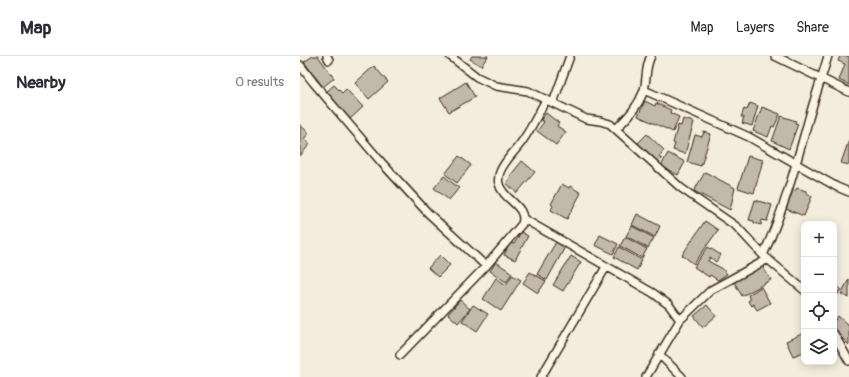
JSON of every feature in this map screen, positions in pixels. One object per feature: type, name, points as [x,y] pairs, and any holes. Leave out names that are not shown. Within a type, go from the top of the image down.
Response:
[{"type":"street","points":[[450,56],[477,77],[496,86],[528,91],[586,119],[610,124],[681,188],[738,228],[766,257],[801,287]]},
{"type":"street","points":[[400,355],[486,266],[522,224],[524,219],[522,212],[504,194],[499,184],[499,174],[550,101],[570,56]]},
{"type":"street","points":[[616,129],[633,112],[644,90],[648,61],[651,56]]},
{"type":"street","points":[[775,56],[849,92]]},
{"type":"street","points":[[646,377],[680,320],[711,290],[766,257],[796,164],[828,56]]},
{"type":"street","points":[[300,65],[382,163],[428,213],[486,266]]},
{"type":"street","points":[[644,90],[749,137],[837,187],[849,192]]},
{"type":"street","points":[[524,219],[653,293],[669,305],[680,320]]},
{"type":"street","points":[[541,377],[606,267]]},
{"type":"street","points":[[837,339],[849,361]]},
{"type":"street","points":[[660,354],[682,377]]},
{"type":"building","points":[[313,56],[318,56],[334,78],[323,87],[304,62]]},
{"type":"building","points":[[472,56],[488,56],[481,66],[470,59]]},
{"type":"building","points":[[840,56],[849,56],[849,85],[839,80],[845,64],[838,61]]},
{"type":"building","points":[[374,66],[388,82],[369,99],[355,83]]},
{"type":"building","points":[[466,82],[475,97],[449,112],[440,98]]},
{"type":"building","points":[[334,85],[342,93],[346,89],[363,107],[350,119],[325,93]]},
{"type":"building","points":[[645,101],[655,106],[656,103],[671,110],[670,113],[679,117],[673,132],[638,116]]},
{"type":"building","points":[[750,103],[758,106],[752,126],[742,123],[744,117],[741,117],[744,109],[747,110]]},
{"type":"building","points":[[762,107],[780,114],[774,127],[772,126],[768,137],[753,131]]},
{"type":"building","points":[[546,113],[559,123],[557,126],[566,132],[556,145],[537,131],[544,122],[541,120]]},
{"type":"building","points":[[781,116],[796,121],[795,123],[798,124],[789,149],[772,141]]},
{"type":"building","points":[[683,119],[694,122],[685,154],[673,150],[675,144],[673,143],[678,125],[681,126]]},
{"type":"building","points":[[300,125],[309,133],[304,139],[310,144],[300,156]]},
{"type":"building","points":[[704,132],[711,134],[701,166],[687,162],[695,135],[702,137]]},
{"type":"building","points":[[647,134],[664,150],[659,157],[662,159],[657,164],[636,145]]},
{"type":"building","points":[[849,140],[849,165],[841,163]]},
{"type":"building","points":[[668,153],[685,162],[678,175],[661,166]]},
{"type":"building","points":[[459,156],[471,165],[457,183],[445,174]]},
{"type":"building","points":[[748,156],[763,160],[754,193],[738,188]]},
{"type":"building","points":[[522,161],[535,172],[517,193],[506,183]]},
{"type":"building","points":[[705,172],[735,188],[730,210],[694,191]]},
{"type":"building","points":[[444,176],[459,188],[449,200],[434,188]]},
{"type":"building","points":[[562,184],[569,188],[570,186],[581,193],[567,219],[551,210],[553,206],[551,204]]},
{"type":"building","points":[[797,188],[806,191],[806,193],[812,196],[804,216],[786,209],[793,190],[795,191]]},
{"type":"building","points":[[755,200],[772,205],[767,221],[762,220],[761,225],[749,220]]},
{"type":"building","points":[[637,214],[660,226],[655,237],[632,225]]},
{"type":"building","points":[[705,221],[718,230],[694,264],[682,255]]},
{"type":"building","points":[[632,226],[654,238],[648,248],[626,236]]},
{"type":"building","points":[[521,232],[528,236],[515,260],[504,255],[510,243],[514,244]]},
{"type":"building","points":[[600,235],[618,244],[613,254],[595,245]]},
{"type":"building","points":[[625,237],[647,249],[642,258],[620,246]]},
{"type":"building","points":[[556,242],[565,247],[547,280],[537,274]]},
{"type":"building","points":[[619,247],[642,260],[637,270],[614,257]]},
{"type":"building","points":[[708,247],[721,255],[716,262],[710,257],[708,261],[723,269],[727,274],[718,280],[710,275],[709,277],[694,267]]},
{"type":"building","points":[[440,255],[450,265],[438,277],[428,268]]},
{"type":"building","points":[[571,256],[581,262],[563,291],[553,285]]},
{"type":"building","points":[[496,262],[512,273],[506,282],[490,271]]},
{"type":"building","points":[[762,266],[771,280],[742,296],[733,280]]},
{"type":"building","points":[[530,272],[546,281],[538,293],[523,283]]},
{"type":"building","points":[[512,275],[521,280],[501,311],[483,299],[496,278],[506,285]]},
{"type":"building","points":[[849,279],[849,298],[841,294]]},
{"type":"building","points":[[761,287],[770,303],[757,310],[753,304],[751,306],[748,301],[750,300],[748,295]]},
{"type":"building","points":[[837,287],[841,289],[837,296]]},
{"type":"building","points":[[460,300],[470,309],[458,323],[448,314]]},
{"type":"building","points":[[473,305],[488,314],[477,331],[462,321]]},
{"type":"building","points":[[707,305],[716,316],[703,327],[694,316]]},
{"type":"building","points":[[838,316],[849,326],[849,345],[837,333]]},
{"type":"building","points":[[801,334],[801,353],[793,356],[786,341]]}]
